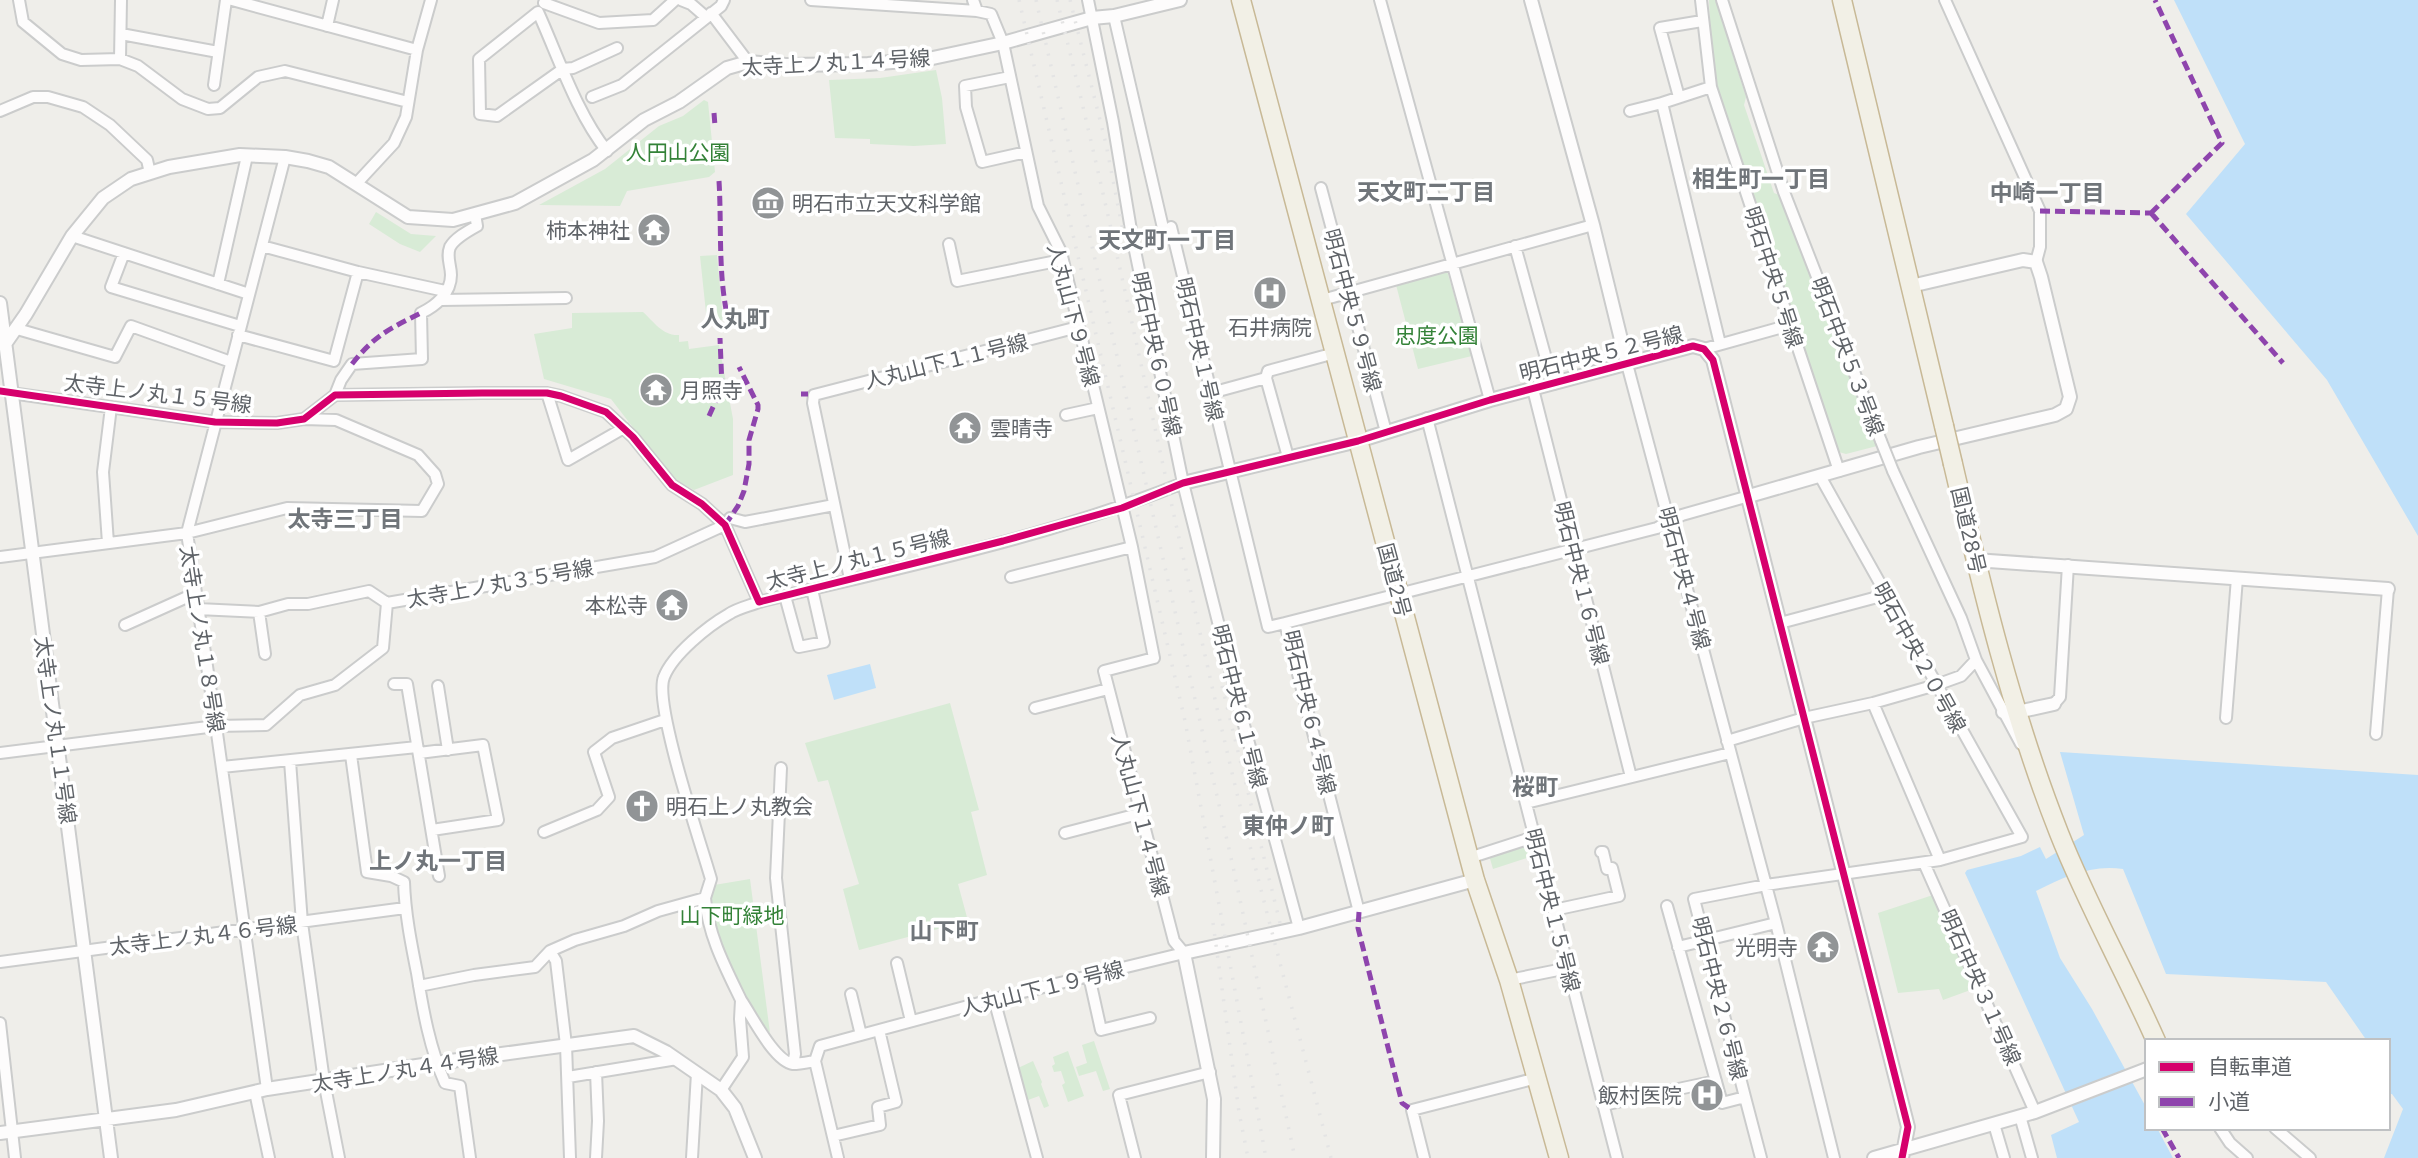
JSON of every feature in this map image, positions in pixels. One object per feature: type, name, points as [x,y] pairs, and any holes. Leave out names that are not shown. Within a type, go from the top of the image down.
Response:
[{"type":"highway","name":"国道2号","points":[[1241,0],[1475,880],[1509,980],[1559,1158]]},
{"type":"highway","name":"国道28号","points":[[1842,0],[2010,712],[2040,780],[2081,887],[2155,1039]]},
{"type":"street","points":[[19,0],[23,22],[62,54],[81,60],[120,59],[138,66],[182,99],[208,110],[220,107],[258,78],[285,71],[408,102]]},
{"type":"street","points":[[120,59],[121,0]]},
{"type":"street","points":[[214,85],[226,0]]},
{"type":"street","points":[[232,0],[417,50]]},
{"type":"street","points":[[277,13],[280,0]]},
{"type":"street","points":[[327,26],[333,0]]},
{"type":"street","points":[[356,184],[394,143],[406,117],[417,50],[431,0]]},
{"type":"street","points":[[542,5],[599,23],[653,20],[675,0]]},
{"type":"street","points":[[681,0],[708,15],[748,62]]},
{"type":"street","points":[[592,97],[622,85],[676,44],[721,6],[724,0]]},
{"type":"street","points":[[811,0],[975,6]]},
{"type":"street","name":"明石中央６０号線","points":[[1088,0],[1135,249],[1184,483]]},
{"type":"street","name":"太寺上ノ丸１４号線","points":[[5,344],[17,329],[72,236],[103,198],[131,179],[169,167],[247,156],[285,157],[328,167],[408,217],[453,220],[515,202],[607,151],[644,120],[679,102],[727,68],[748,62],[786,65],[928,60],[1003,43],[1092,18],[1114,16],[1180,0]]},
{"type":"street","points":[[1380,0],[1490,400]]},
{"type":"street","name":"明石中央４号線","points":[[1531,0],[1593,225],[1776,923],[1834,1158]]},
{"type":"street","name":"明石中央５号線","points":[[1701,0],[1711,88],[1839,471]]},
{"type":"street","name":"明石中央５３号線","points":[[1722,0],[1784,191],[1881,442],[1961,618],[1976,660],[2010,712]]},
{"type":"street","points":[[1749,496],[1919,447],[2055,415],[2066,409],[2070,397],[2035,262],[2040,247],[2040,211],[1945,0]]},
{"type":"street","points":[[542,5],[564,69],[591,132],[607,151]]},
{"type":"street","points":[[542,5],[480,59],[480,114],[497,116],[564,69],[573,68],[617,48]]},
{"type":"street","name":"人丸山下９号線","points":[[975,6],[991,15],[1003,43],[1038,206],[1061,252],[1122,508]]},
{"type":"street","name":"明石中央１号線","points":[[1114,16],[1231,471],[1268,627],[1285,623]]},
{"type":"street","points":[[1679,97],[1660,28],[1702,21]]},
{"type":"street","points":[[121,34],[218,52]]},
{"type":"street","points":[[1010,77],[965,86],[966,107],[982,162],[1026,152]]},
{"type":"street","points":[[1630,111],[1711,88]]},
{"type":"street","points":[[0,111],[33,97],[48,97],[83,107],[110,125],[148,159],[150,173]]},
{"type":"street","points":[[1662,103],[1720,344]]},
{"type":"street","points":[[218,284],[247,156]]},
{"type":"street","name":"太寺上ノ丸１８号線","points":[[269,1158],[244,928],[187,533],[285,157]]},
{"type":"street","name":"明石中央５９号線","points":[[1321,188],[1386,432]]},
{"type":"street","points":[[304,419],[335,395],[352,364],[422,359],[421,313],[435,307],[443,296],[451,277],[448,253],[452,243],[477,226],[475,214]]},
{"type":"street","points":[[1322,300],[1593,225]]},
{"type":"street","points":[[72,236],[249,294]]},
{"type":"street","points":[[949,244],[957,281],[1062,260]]},
{"type":"street","points":[[262,246],[443,296],[566,299]]},
{"type":"street","points":[[1515,246],[1553,384]]},
{"type":"street","points":[[124,253],[111,287],[334,361],[358,272]]},
{"type":"street","points":[[1911,286],[2023,260],[2035,262]]},
{"type":"street","name":"太寺上ノ丸１１号線","points":[[0,303],[5,344],[5,392],[32,553],[111,1158]]},
{"type":"street","points":[[1704,349],[1790,325]]},
{"type":"street","points":[[17,329],[115,356],[131,326],[231,362]]},
{"type":"street","name":"人丸山下１１号線","points":[[834,505],[813,403],[814,395],[1078,327]]},
{"type":"street","name":"明石中央５２号線","points":[[1358,441],[1490,400],[1693,346],[1704,349],[1713,360],[1908,1127],[1902,1154]]},
{"type":"street","points":[[1288,457],[1266,378],[1268,371],[1335,353]]},
{"type":"street","points":[[1211,393],[1266,378]]},
{"type":"street","name":"明石中央１６号線","points":[[1533,389],[1631,777]]},
{"type":"street","name":"太寺上ノ丸１５号線","points":[[5,392],[215,422],[336,420],[418,456],[435,474],[438,484],[422,512],[287,508],[187,533]]},
{"type":"street","points":[[547,393],[568,460],[624,428]]},
{"type":"street","name":"太寺上ノ丸１５号線","points":[[335,395],[547,393],[606,412],[624,428],[672,485],[727,521],[759,602],[1003,541],[1122,508],[1184,483],[1358,441]]},
{"type":"street","points":[[108,543],[103,472],[111,407]]},
{"type":"street","points":[[1066,415],[1098,408]]},
{"type":"street","name":"明石中央１５号線","points":[[1427,418],[1617,1158]]},
{"type":"street","name":"明石中央２０号線","points":[[1820,477],[2022,837],[1940,860]]},
{"type":"street","name":"明石中央６１号線","points":[[1184,483],[1298,928]]},
{"type":"street","name":"明石中央６４号線","points":[[1359,912],[1285,623],[1657,528],[1682,515],[1749,496]]},
{"type":"street","points":[[727,521],[745,522],[834,505],[850,579]]},
{"type":"street","points":[[1035,708],[1108,689],[1104,671],[1154,658],[1122,508]]},
{"type":"street","name":"太寺上ノ丸３５号線","points":[[0,753],[216,726],[266,725],[300,695],[335,685],[383,648],[387,603],[655,557],[727,521]]},
{"type":"street","points":[[0,557],[187,533]]},
{"type":"street","points":[[1011,577],[1132,547]]},
{"type":"street","points":[[1975,560],[2388,589],[2376,734]]},
{"type":"street","points":[[2010,712],[2054,704],[2060,697],[2067,565]]},
{"type":"street","points":[[2225,718],[2237,578]]},
{"type":"street","points":[[785,596],[799,647],[824,642],[812,589]]},
{"type":"street","points":[[198,609],[259,612],[288,604],[308,604],[369,592],[387,603]]},
{"type":"street","points":[[125,625],[196,593]]},
{"type":"street","points":[[1780,624],[1885,595]]},
{"type":"street","points":[[759,602],[730,613],[689,644],[675,660],[663,678],[665,720],[711,879],[705,898],[707,919],[717,949],[741,1000],[782,1059],[793,1064],[815,1061],[838,1158]]},
{"type":"street","points":[[259,612],[265,653]]},
{"type":"street","points":[[1727,741],[1804,718],[1873,703],[1936,685],[1961,676],[1976,660]]},
{"type":"street","points":[[394,684],[407,684],[439,876]]},
{"type":"street","points":[[438,686],[448,750]]},
{"type":"street","name":"人丸山下１４号線","points":[[1108,689],[1174,941],[1184,953],[1214,1099],[1213,1158]]},
{"type":"street","points":[[1766,885],[1940,860],[1873,703]]},
{"type":"street","points":[[544,832],[597,810],[609,797],[594,752],[612,738],[665,720]]},
{"type":"street","points":[[222,767],[483,745],[498,820],[432,830]]},
{"type":"street","points":[[1526,803],[1730,753]]},
{"type":"street","points":[[351,755],[367,872],[391,876],[404,882],[405,908],[436,1063],[445,1083],[460,1086],[470,1158]]},
{"type":"street","points":[[290,761],[302,923],[324,1081],[339,1158]]},
{"type":"street","points":[[781,768],[776,878],[795,1054],[793,1064]]},
{"type":"street","points":[[1065,833],[1142,813]]},
{"type":"street","points":[[1469,858],[1534,837]]},
{"type":"street","points":[[1554,910],[1619,896],[1612,868],[1607,869],[1601,852]]},
{"type":"street","name":"明石中央３１号線","points":[[1924,863],[2035,1112]]},
{"type":"street","name":"人丸山下１９号線","points":[[815,1061],[820,1046],[911,1021],[1088,976],[1298,928],[1475,880]]},
{"type":"street","name":"明石中央２６号線","points":[[1745,1097],[1694,899],[1766,885]]},
{"type":"street","points":[[419,986],[535,967],[550,951],[575,940],[705,898]]},
{"type":"street","points":[[1667,906],[1721,1103],[1745,1097],[1760,1158]]},
{"type":"street","name":"太寺上ノ丸４６号線","points":[[0,962],[405,908]]},
{"type":"street","points":[[1678,947],[1776,923]]},
{"type":"street","points":[[550,951],[556,961],[566,1045],[570,1158]]},
{"type":"street","points":[[897,963],[911,1021]]},
{"type":"street","points":[[1509,980],[1568,968]]},
{"type":"street","points":[[1088,976],[1101,1030],[1150,1018]]},
{"type":"street","points":[[851,994],[860,1035]]},
{"type":"street","points":[[994,999],[1037,1158]]},
{"type":"street","points":[[721,1090],[743,1057],[741,1000]]},
{"type":"street","points":[[0,1023],[15,1158]]},
{"type":"street","points":[[833,1136],[880,1125],[878,1107],[896,1101],[879,1030]]},
{"type":"street","name":"太寺上ノ丸４４号線","points":[[0,1133],[176,1110],[261,1091],[436,1063],[634,1036],[677,1059],[721,1090],[735,1108],[755,1158]]},
{"type":"street","points":[[568,1077],[677,1059]]},
{"type":"street","points":[[1874,1158],[1902,1154],[2035,1112],[2145,1070]]},
{"type":"street","points":[[596,1072],[596,1158]]},
{"type":"street","points":[[1135,1158],[1119,1095],[1210,1072]]},
{"type":"street","points":[[692,1158],[696,1073]]},
{"type":"street","points":[[1424,1158],[1412,1110],[1537,1078]]},
{"type":"street","points":[[1603,1105],[1716,1081]]},
{"type":"street","points":[[2020,1116],[2032,1158]]},
{"type":"street","points":[[1994,1124],[2004,1158]]},
{"type":"street","points":[[2221,1130],[2230,1143],[2247,1158]]},
{"type":"street","points":[[2277,1130],[2310,1158]]},
{"type":"green space","points":[[1709,0],[1715,0],[1718,8],[1746,97],[1744,105],[1774,193],[1779,195],[1877,446],[1846,454],[1839,452],[1719,102],[1712,63]]},
{"type":"green space","points":[[936,70],[942,98],[946,144],[870,144],[870,139],[835,138],[829,80],[880,78]]},
{"type":"green space","name":"人円山公園","points":[[704,100],[708,102],[715,172],[709,177],[627,191],[620,206],[539,205],[605,169],[659,126],[683,116]]},
{"type":"green space","points":[[376,212],[411,234],[436,236],[420,252],[400,244],[369,224]]},
{"type":"green space","points":[[717,255],[723,320],[707,322],[700,256]]},
{"type":"green space","name":"忠度公園","points":[[1441,269],[1447,271],[1472,356],[1418,369],[1395,281]]},
{"type":"green space","name":"月照寺","points":[[643,312],[663,331],[679,335],[679,342],[688,341],[689,349],[719,345],[733,419],[733,475],[694,490],[672,478],[611,399],[544,379],[534,334],[572,328],[572,313]]},
{"type":"green space","points":[[950,703],[979,810],[971,812],[987,875],[958,884],[968,921],[859,950],[843,889],[859,884],[828,780],[818,782],[805,743]]},
{"type":"green space","points":[[1526,844],[1530,857],[1493,869],[1489,855]]},
{"type":"green space","name":"山下町緑地","points":[[750,879],[770,1033],[731,970],[712,917],[710,899],[714,885]]},
{"type":"green space","points":[[1933,895],[1976,988],[1943,1000],[1939,989],[1898,993],[1878,913]]},
{"type":"green space","points":[[1094,1041],[1110,1089],[1103,1091],[1096,1071],[1079,1076],[1076,1067],[1087,1063],[1082,1045]]},
{"type":"green space","points":[[1068,1051],[1084,1096],[1068,1102],[1062,1085],[1065,1083],[1061,1071],[1054,1072],[1052,1066],[1055,1064],[1053,1057]]},
{"type":"green space","points":[[1033,1061],[1049,1106],[1044,1108],[1039,1096],[1028,1100],[1018,1068]]},
{"type":"water","points":[[2174,0],[2418,0],[2418,536],[2327,380],[2186,214],[2245,144]]},
{"type":"water","points":[[870,664],[876,688],[834,700],[827,675]]},
{"type":"water","points":[[2060,752],[2418,775],[2418,1158],[2384,1158],[2403,1109],[2390,1094],[2390,1039],[2366,1039],[2326,982],[2166,974],[2123,869],[2100,868],[2078,873],[2036,891],[2060,958],[2092,1009],[2145,1105],[2145,1130],[2158,1130],[2173,1158],[2057,1158],[2051,1135],[2079,1122],[1965,873],[1967,870],[2021,856],[2040,847],[2046,859],[2084,835]]},
{"type":"railway","points":[[1019,0],[1185,721],[1266,1158]]},
{"type":"railway","points":[[1036,0],[1232,862],[1295,1158]]},
{"type":"railway","points":[[1057,0],[1226,747],[1331,1158]]},
{"type":"railway","points":[[1070,0],[1106,144],[1125,242]]},
{"type":"railway","points":[[1222,686],[1281,927]]},
{"type":"railway","points":[[1213,923],[1239,1112],[1248,1158]]},
{"type":"marked path","points":[[2151,213],[2222,143],[2155,0]]},
{"type":"marked path","points":[[714,113],[715,126]]},
{"type":"marked path","points":[[719,181],[722,275],[731,330]]},
{"type":"marked path","points":[[2040,211],[2151,213]]},
{"type":"marked path","points":[[2151,213],[2283,363]]},
{"type":"marked path","points":[[352,364],[383,334],[421,313]]},
{"type":"marked path","points":[[709,416],[722,387],[720,338]]},
{"type":"marked path","points":[[725,525],[744,491],[749,464],[749,440],[758,409],[739,367]]},
{"type":"marked path","points":[[801,394],[808,394]]},
{"type":"marked path","points":[[1359,912],[1358,928],[1402,1103],[1412,1110]]},
{"type":"marked path","points":[[2163,1130],[2179,1158]]},
{"type":"cycle path","points":[[0,391],[215,422],[277,423],[304,419],[335,395],[547,393],[561,396],[606,412],[633,437],[672,485],[702,504],[725,525],[759,602],[1003,541],[1122,508],[1183,483],[1358,441],[1490,400],[1693,346],[1704,349],[1713,360],[1908,1127],[1902,1158]]},
{"type":"place","name":"明石市立天文科学館","points":[[768,203]]},
{"type":"place","name":"柿本神社","points":[[654,230]]},
{"type":"place","name":"石井病院","points":[[1270,293]]},
{"type":"place","name":"月照寺","points":[[656,390]]},
{"type":"place","name":"雲晴寺","points":[[965,428]]},
{"type":"place","name":"本松寺","points":[[672,605]]},
{"type":"place","name":"明石上ノ丸教会","points":[[642,806]]},
{"type":"place","name":"光明寺","points":[[1823,947]]},
{"type":"place","name":"飯村医院","points":[[1707,1095]]},
{"type":"district","name":"相生町一丁目","points":[[1761,178]]},
{"type":"district","name":"天文町二丁目","points":[[1426,191]]},
{"type":"district","name":"中崎一丁目","points":[[2047,192]]},
{"type":"district","name":"天文町一丁目","points":[[1167,239]]},
{"type":"district","name":"人丸町","points":[[735,318]]},
{"type":"district","name":"太寺三丁目","points":[[345,518]]},
{"type":"district","name":"桜町","points":[[1535,786]]},
{"type":"district","name":"東仲ノ町","points":[[1288,825]]},
{"type":"district","name":"上ノ丸一丁目","points":[[438,860]]},
{"type":"district","name":"山下町","points":[[944,930]]}]
